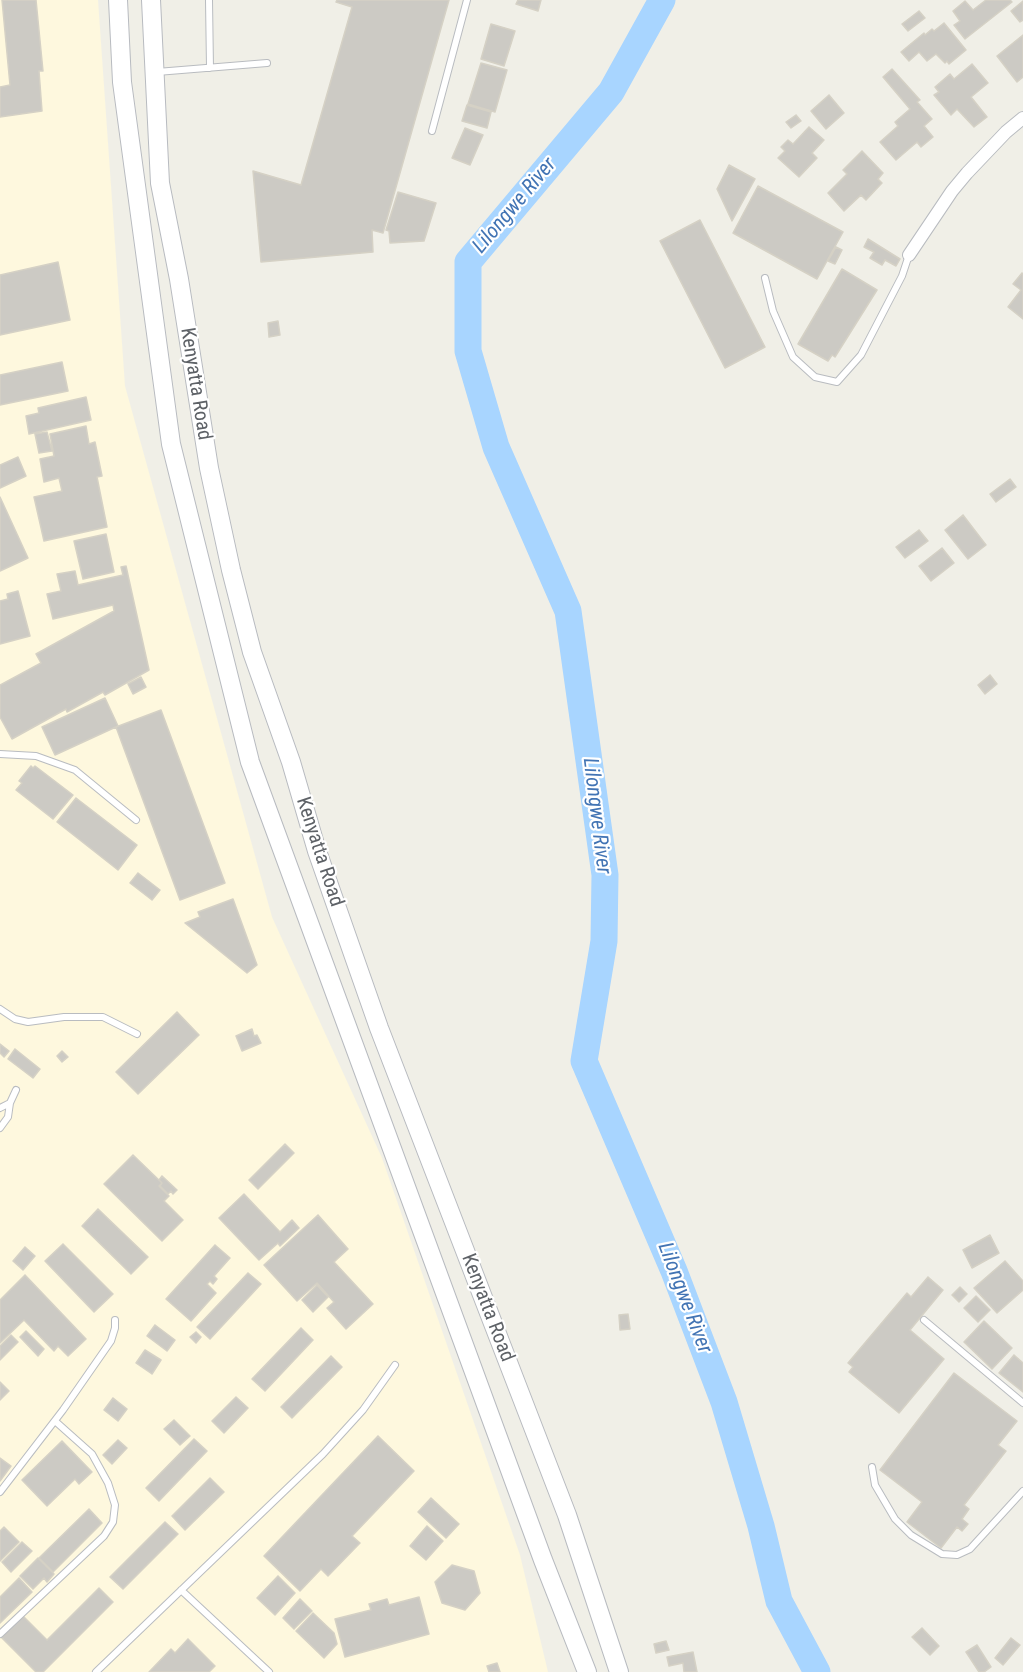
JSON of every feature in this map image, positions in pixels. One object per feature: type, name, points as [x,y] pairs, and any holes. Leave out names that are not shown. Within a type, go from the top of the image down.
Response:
[{"type":"main road","name":"Kenyatta Road","points":[[117,0],[122,82],[171,444],[250,762],[543,1560],[587,1672]]},
{"type":"main road","name":"Kenyatta Road","points":[[151,0],[160,183],[179,279],[209,468],[252,652],[379,1028],[567,1515],[619,1672]]},
{"type":"street","points":[[909,255],[952,191],[1006,132],[1023,118]]},
{"type":"lane","points":[[208,0],[210,68]]},
{"type":"lane","points":[[432,131],[467,0]]},
{"type":"lane","points":[[154,72],[267,63]]},
{"type":"lane","points":[[765,278],[773,311],[793,357],[815,377],[837,382],[861,355],[902,276],[909,255]]},
{"type":"lane","points":[[0,754],[36,756],[75,770],[136,820]]},
{"type":"lane","points":[[0,1009],[15,1019],[28,1022],[64,1017],[103,1017],[137,1034]]},
{"type":"lane","points":[[0,1128],[8,1117],[10,1103],[16,1090]]},
{"type":"lane","points":[[0,1108],[10,1103]]},
{"type":"lane","points":[[0,1492],[55,1421],[111,1341],[115,1320]]},
{"type":"lane","points":[[924,1320],[1023,1402]]},
{"type":"lane","points":[[96,1672],[323,1454],[363,1410],[395,1365]]},
{"type":"lane","points":[[0,1634],[104,1536],[113,1522],[115,1505],[108,1483],[92,1454],[55,1421]]},
{"type":"lane","points":[[872,1467],[875,1485],[895,1520],[911,1535],[942,1554],[957,1555],[970,1549],[1023,1491]]},
{"type":"lane","points":[[181,1590],[269,1672]]},
{"type":"shaded area","points":[[0,0],[98,0],[125,386],[272,917],[382,1158],[520,1555],[548,1672],[0,1672]]},
{"type":"building","points":[[2,0],[36,0],[43,71],[39,71],[42,111],[0,117],[0,87],[10,85]]},
{"type":"building","points":[[337,0],[449,0],[383,233],[372,230],[373,252],[261,262],[253,171],[301,185],[352,7],[336,2]]},
{"type":"building","points":[[518,0],[541,0],[538,11],[516,4]]},
{"type":"building","points":[[986,0],[1010,0],[1012,2],[965,39],[954,25],[960,21],[953,11],[965,1],[973,10]]},
{"type":"building","points":[[1023,1],[1023,20],[1020,22],[1011,11]]},
{"type":"building","points":[[919,11],[925,18],[908,31],[902,24]]},
{"type":"building","points":[[944,23],[966,50],[949,64],[936,54],[927,61],[919,52],[909,61],[901,52],[924,33],[925,35],[932,29],[934,31]]},
{"type":"building","points":[[491,24],[515,31],[504,66],[481,59]]},
{"type":"building","points":[[1023,35],[1023,77],[1017,82],[997,56]]},
{"type":"building","points":[[481,63],[507,70],[495,112],[468,104]]},
{"type":"building","points":[[972,64],[988,83],[971,97],[987,117],[974,127],[957,109],[951,115],[934,95],[939,92],[935,87],[950,74],[954,79]]},
{"type":"building","points":[[892,69],[920,100],[917,102],[932,119],[924,126],[933,137],[921,147],[917,142],[896,160],[880,142],[898,126],[895,122],[910,109],[883,77]]},
{"type":"building","points":[[829,95],[844,113],[826,129],[811,111]]},
{"type":"building","points":[[467,105],[491,112],[487,128],[462,121]]},
{"type":"building","points":[[796,115],[801,121],[791,128],[786,122]]},
{"type":"building","points":[[809,127],[824,140],[812,153],[817,158],[799,177],[778,158],[785,151],[781,147],[788,140],[793,144]]},
{"type":"building","points":[[465,128],[483,135],[470,165],[452,158]]},
{"type":"building","points":[[862,151],[883,173],[878,179],[882,183],[866,200],[861,195],[844,211],[828,193],[847,174],[843,170]]},
{"type":"building","points":[[729,165],[755,179],[732,221],[717,189]]},
{"type":"building","points":[[758,186],[843,232],[817,279],[733,233]]},
{"type":"building","points":[[398,192],[436,203],[424,241],[390,243],[389,231],[386,230]]},
{"type":"building","points":[[700,220],[765,347],[725,368],[660,241]]},
{"type":"building","points":[[868,239],[900,259],[896,266],[885,260],[882,265],[870,258],[874,252],[864,247]]},
{"type":"building","points":[[836,247],[842,250],[835,264],[828,261]]},
{"type":"building","points":[[58,262],[70,320],[0,335],[0,275]]},
{"type":"building","points":[[842,269],[877,290],[835,357],[832,355],[828,361],[798,344]]},
{"type":"building","points":[[1022,273],[1023,319],[1008,307],[1021,290],[1013,284]]},
{"type":"building","points":[[278,321],[280,335],[269,337],[268,323]]},
{"type":"building","points":[[62,362],[68,391],[0,405],[0,375]]},
{"type":"building","points":[[86,397],[91,420],[29,434],[26,416],[39,413],[38,408]]},
{"type":"building","points":[[86,426],[89,444],[95,442],[102,476],[97,477],[107,527],[44,541],[34,497],[62,491],[59,478],[44,482],[40,459],[54,456],[50,434]]},
{"type":"building","points":[[47,432],[52,451],[39,453],[35,434]]},
{"type":"building","points":[[18,457],[26,476],[0,488],[0,465]]},
{"type":"building","points":[[1010,479],[1016,487],[996,502],[990,494]]},
{"type":"building","points":[[0,497],[28,558],[0,571]]},
{"type":"building","points":[[963,515],[986,545],[968,559],[945,530]]},
{"type":"building","points":[[919,530],[928,541],[905,558],[896,547]]},
{"type":"building","points":[[106,534],[114,572],[83,579],[74,541]]},
{"type":"building","points":[[942,548],[954,563],[931,581],[919,566]]},
{"type":"building","points":[[126,566],[149,670],[105,695],[103,692],[67,712],[66,709],[12,739],[0,717],[0,685],[41,663],[36,654],[114,611],[113,605],[53,619],[47,594],[61,591],[57,574],[75,571],[78,585],[123,575],[121,567]]},
{"type":"building","points":[[18,591],[30,636],[0,644],[0,601],[8,599],[7,594]]},
{"type":"building","points":[[990,675],[997,684],[985,694],[978,685]]},
{"type":"building","points":[[141,677],[146,687],[133,694],[128,684]]},
{"type":"building","points":[[105,698],[118,726],[55,755],[42,727]]},
{"type":"building","points":[[161,710],[225,883],[180,900],[116,727]]},
{"type":"building","points":[[31,766],[33,768],[35,766],[73,795],[53,819],[16,790],[22,783],[19,781]]},
{"type":"building","points":[[76,798],[137,845],[118,870],[57,822]]},
{"type":"building","points":[[138,873],[160,890],[152,900],[130,883]]},
{"type":"building","points":[[233,899],[257,965],[247,973],[185,923],[200,917],[198,912]]},
{"type":"building","points":[[177,1012],[199,1035],[138,1094],[116,1072]]},
{"type":"building","points":[[252,1029],[254,1036],[257,1035],[261,1043],[242,1051],[236,1036]]},
{"type":"building","points":[[0,1044],[9,1051],[4,1057],[0,1053]]},
{"type":"building","points":[[15,1049],[40,1069],[33,1078],[8,1059]]},
{"type":"building","points":[[62,1051],[68,1057],[62,1062],[57,1056]]},
{"type":"building","points":[[285,1144],[294,1153],[258,1189],[249,1180]]},
{"type":"building","points":[[133,1155],[162,1183],[159,1186],[169,1196],[164,1201],[183,1220],[162,1241],[104,1184]]},
{"type":"building","points":[[162,1176],[177,1190],[173,1194],[171,1191],[168,1194],[160,1186],[162,1183],[159,1180]]},
{"type":"building","points":[[244,1194],[280,1232],[292,1220],[299,1228],[280,1246],[278,1243],[259,1260],[219,1218]]},
{"type":"building","points":[[98,1209],[148,1257],[131,1274],[82,1226]]},
{"type":"building","points":[[318,1215],[348,1249],[334,1262],[373,1304],[346,1329],[327,1308],[334,1302],[317,1283],[297,1301],[264,1265]]},
{"type":"building","points":[[990,1235],[999,1253],[972,1268],[963,1250]]},
{"type":"building","points":[[63,1244],[113,1294],[94,1312],[45,1261]]},
{"type":"building","points":[[215,1245],[230,1258],[214,1276],[217,1279],[213,1284],[210,1281],[207,1284],[216,1293],[191,1321],[166,1299]]},
{"type":"building","points":[[25,1247],[35,1256],[23,1270],[13,1261]]},
{"type":"building","points":[[1005,1261],[1023,1281],[1023,1290],[997,1313],[974,1288]]},
{"type":"building","points":[[248,1273],[261,1284],[210,1339],[197,1327]]},
{"type":"building","points":[[25,1275],[86,1339],[68,1356],[58,1346],[54,1351],[24,1320],[0,1343],[0,1300]]},
{"type":"building","points":[[928,1277],[943,1290],[910,1330],[944,1359],[899,1413],[849,1372],[853,1367],[848,1363],[907,1293],[911,1297]]},
{"type":"building","points":[[317,1285],[328,1297],[313,1312],[302,1300]]},
{"type":"building","points":[[960,1287],[967,1294],[959,1302],[952,1295]]},
{"type":"building","points":[[976,1296],[990,1310],[978,1322],[964,1308]]},
{"type":"building","points":[[628,1314],[630,1329],[620,1330],[619,1315]]},
{"type":"building","points":[[984,1321],[1012,1348],[992,1369],[964,1342]]},
{"type":"building","points":[[155,1325],[175,1340],[167,1351],[147,1336]]},
{"type":"building","points":[[301,1328],[313,1340],[265,1391],[252,1379]]},
{"type":"building","points":[[26,1331],[44,1349],[38,1356],[20,1337]]},
{"type":"building","points":[[196,1332],[201,1337],[196,1343],[190,1337]]},
{"type":"building","points":[[11,1335],[18,1342],[0,1360],[0,1346]]},
{"type":"building","points":[[145,1350],[161,1360],[152,1374],[136,1363]]},
{"type":"building","points":[[1014,1355],[1023,1363],[1023,1392],[999,1373]]},
{"type":"building","points":[[331,1356],[342,1367],[292,1418],[281,1407]]},
{"type":"building","points":[[954,1373],[1017,1421],[998,1445],[1006,1451],[964,1505],[969,1509],[962,1519],[968,1524],[962,1531],[957,1527],[941,1548],[907,1522],[922,1502],[880,1470]]},
{"type":"building","points":[[0,1382],[9,1391],[0,1400]]},
{"type":"building","points":[[236,1397],[248,1408],[224,1433],[212,1421]]},
{"type":"building","points":[[113,1398],[127,1409],[118,1421],[104,1410]]},
{"type":"building","points":[[174,1420],[190,1436],[180,1445],[164,1429]]},
{"type":"building","points":[[378,1436],[414,1471],[352,1536],[360,1543],[328,1576],[321,1569],[300,1591],[264,1556]]},
{"type":"building","points":[[194,1439],[207,1451],[159,1501],[146,1488]]},
{"type":"building","points":[[118,1440],[127,1448],[112,1464],[103,1455]]},
{"type":"building","points":[[62,1441],[92,1472],[79,1484],[75,1479],[47,1506],[22,1480]]},
{"type":"building","points":[[0,1458],[11,1466],[0,1481]]},
{"type":"building","points":[[210,1478],[224,1492],[185,1530],[172,1516]]},
{"type":"building","points":[[431,1498],[459,1524],[446,1538],[418,1512]]},
{"type":"building","points":[[89,1509],[102,1523],[53,1572],[39,1558]]},
{"type":"building","points":[[165,1522],[178,1534],[123,1589],[110,1577]]},
{"type":"building","points":[[427,1526],[443,1541],[426,1560],[410,1546]]},
{"type":"building","points":[[4,1527],[19,1542],[0,1561],[0,1531]]},
{"type":"building","points":[[22,1542],[32,1551],[11,1572],[2,1562]]},
{"type":"building","points":[[38,1558],[54,1574],[47,1582],[44,1578],[33,1589],[20,1576]]},
{"type":"building","points":[[452,1565],[474,1571],[480,1593],[465,1610],[442,1603],[435,1582]]},
{"type":"building","points":[[278,1576],[295,1593],[275,1615],[257,1598]]},
{"type":"building","points":[[19,1578],[32,1592],[0,1623],[0,1597]]},
{"type":"building","points":[[99,1588],[113,1602],[43,1672],[36,1672],[1,1637],[23,1616],[47,1640]]},
{"type":"building","points":[[419,1597],[429,1634],[345,1657],[335,1619],[371,1610],[369,1604],[387,1599],[389,1605]]},
{"type":"building","points":[[300,1599],[312,1611],[294,1629],[283,1618]]},
{"type":"building","points":[[313,1613],[334,1633],[337,1644],[324,1658],[296,1631]]},
{"type":"building","points":[[922,1628],[939,1646],[930,1655],[912,1637]]},
{"type":"building","points":[[1011,1638],[1020,1645],[1003,1665],[995,1658]]},
{"type":"building","points":[[188,1639],[215,1666],[209,1672],[149,1672],[171,1649],[175,1653]]},
{"type":"building","points":[[666,1641],[669,1650],[656,1653],[654,1644]]},
{"type":"building","points":[[977,1645],[991,1667],[984,1672],[979,1672],[966,1652]]},
{"type":"building","points":[[693,1652],[697,1672],[684,1672],[683,1663],[669,1666],[667,1657]]},
{"type":"building","points":[[497,1663],[500,1672],[489,1672],[487,1666]]},
{"type":"waterway","name":"Lilongwe River","points":[[662,0],[611,92],[468,262],[468,351],[496,447],[568,611],[605,875],[604,941],[584,1061],[674,1271],[724,1402],[761,1526],[779,1601],[817,1672]]}]
